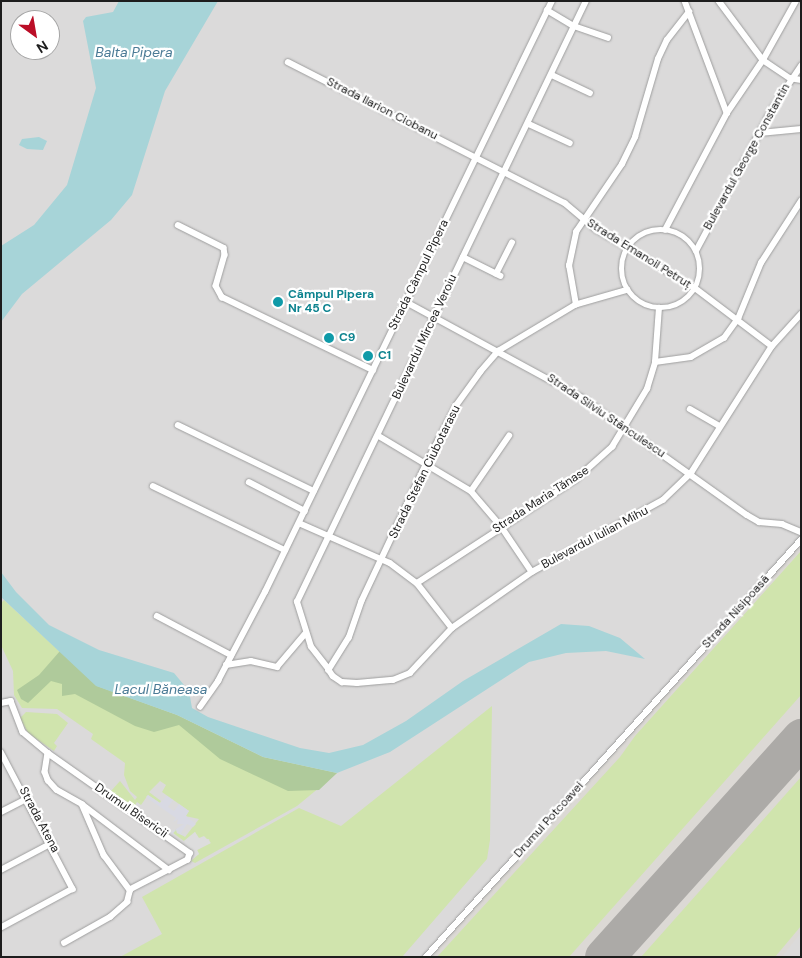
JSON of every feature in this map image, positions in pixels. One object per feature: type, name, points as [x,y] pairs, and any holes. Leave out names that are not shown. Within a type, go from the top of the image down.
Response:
[{"type":"street","name":"Strada Câmpul Pipera","points":[[200,707],[226,665],[299,523],[552,1]]},
{"type":"street","name":"Bulevardul Mircea Veroiu","points":[[329,670],[317,656],[305,634],[297,602],[379,436],[586,1]]},
{"type":"street","points":[[686,1],[727,113]]},
{"type":"street","points":[[718,1],[763,60],[790,78],[801,80]]},
{"type":"street","points":[[665,230],[727,113],[763,60],[796,1]]},
{"type":"street","points":[[547,10],[574,26],[608,38]]},
{"type":"street","points":[[576,306],[569,266],[576,232],[622,164],[636,136],[658,59],[667,40],[689,12]]},
{"type":"street","name":"Strada Ilarion Ciobanu","points":[[288,62],[476,156]]},
{"type":"street","name":"Bulevardul George Constantin","points":[[696,251],[790,78],[801,66]]},
{"type":"street","points":[[552,75],[590,93]]},
{"type":"street","points":[[529,124],[570,143]]},
{"type":"street","points":[[760,133],[801,129]]},
{"type":"street","name":"Strada Emanoil Petruț","points":[[476,156],[506,170],[565,203],[584,220],[628,249],[695,288],[772,346]]},
{"type":"street","points":[[655,362],[690,358],[724,338],[738,319],[761,264],[801,201]]},
{"type":"street","points":[[178,225],[224,248],[226,255],[216,286],[222,297],[373,370]]},
{"type":"street","points":[[665,230],[688,241],[696,251],[700,266],[695,288],[680,303],[659,308],[642,302],[628,290],[622,270],[628,249],[644,234],[665,230]]},
{"type":"street","points":[[463,257],[499,275],[512,243]]},
{"type":"street","name":"Strada Stefan Ciubotarasu","points":[[329,670],[349,638],[382,559],[427,463],[457,405],[499,351],[576,306],[628,290]]},
{"type":"street","name":"Strada Silviu Stănculescu","points":[[406,302],[434,319],[499,351],[583,398],[691,473],[747,516],[759,522],[782,524],[801,532]]},
{"type":"street","name":"Strada Maria Tănase","points":[[417,583],[501,526],[575,480],[612,447],[626,428],[647,389],[655,362],[659,308]]},
{"type":"street","name":"Bulevardul Iulian Mihu","points":[[329,670],[342,682],[358,683],[401,677],[418,666],[452,628],[532,572],[647,510],[691,473],[719,426],[772,346],[801,314]]},
{"type":"street","points":[[690,409],[719,426]]},
{"type":"street","points":[[178,425],[314,491]]},
{"type":"street","points":[[379,436],[471,491],[501,526],[532,572]]},
{"type":"street","points":[[471,491],[509,436]]},
{"type":"street","points":[[249,482],[304,511]]},
{"type":"street","points":[[153,486],[285,550]]},
{"type":"street","points":[[299,523],[382,559],[417,583],[452,628]]},
{"type":"street","name":"Strada Nisipoasă","points":[[671,683],[801,540]]},
{"type":"street","points":[[156,616],[231,655]]},
{"type":"street","points":[[226,665],[251,661],[277,667],[305,634]]},
{"type":"street","name":"Drumul Potcoavei","points":[[426,957],[671,683]]},
{"type":"street","name":"Drumul Bisericii","points":[[1,703],[11,701],[23,732],[48,753],[190,853],[188,860],[130,890],[104,855],[82,804]]},
{"type":"street","name":"Strada Atena","points":[[1,753],[28,798],[73,889],[1,928]]},
{"type":"street","name":"Drumul Bisericii","points":[[48,753],[45,772],[48,780],[58,790],[82,804],[168,870]]},
{"type":"street","points":[[1,812],[28,798]]},
{"type":"street","points":[[1,870],[52,844]]},
{"type":"street","points":[[64,943],[110,917],[127,902],[130,890]]},
{"type":"shaded area","points":[[1,1],[801,1],[801,543],[430,957],[1,957]]},
{"type":"shaded area","points":[[801,543],[801,932],[782,957],[430,957]]},
{"type":"shaded area","points":[[148,795],[160,803],[167,796],[173,800],[168,807],[174,811],[179,804],[189,811],[186,816],[196,824],[193,827],[187,824],[181,833],[186,837],[177,833],[176,830],[173,833],[176,836],[170,833],[184,824],[177,824],[178,819],[173,822],[176,818],[146,797]]},
{"type":"shaded area","points":[[195,832],[199,838],[204,836],[211,843],[197,850],[199,854],[194,857],[184,841]]},
{"type":"shaded area","points":[[801,931],[801,957],[782,957],[782,953]]},
{"type":"green space","points":[[801,551],[801,695],[569,957],[437,957],[620,757],[635,736]]},
{"type":"green space","points":[[4,600],[97,686],[177,715],[263,757],[337,773],[297,806],[195,863],[191,861],[199,854],[197,850],[210,843],[209,839],[199,839],[195,832],[184,841],[173,833],[176,829],[185,837],[199,819],[185,816],[189,811],[162,792],[166,785],[160,781],[149,792],[161,801],[160,803],[148,795],[141,805],[137,802],[134,807],[111,791],[120,781],[135,800],[137,797],[130,791],[124,775],[125,763],[91,739],[93,734],[57,709],[22,708],[14,695],[13,671],[1,645],[1,603]]},
{"type":"green space","points":[[60,651],[97,686],[177,715],[263,757],[337,773],[319,790],[288,791],[220,759],[179,725],[154,732],[135,726],[75,694],[62,696],[62,684],[51,681],[28,703],[21,699],[17,690],[39,675]]},
{"type":"green space","points":[[492,706],[490,840],[487,859],[402,957],[120,957],[162,934],[142,897],[299,808],[341,826]]},
{"type":"green space","points":[[26,712],[57,714],[68,723],[54,743],[57,746],[54,751],[28,733],[20,718]]},
{"type":"green space","points":[[801,777],[801,926],[775,957],[641,957]]},
{"type":"water","name":"Balta Pipera","points":[[119,1],[218,1],[165,91],[132,195],[111,220],[22,294],[1,322],[1,246],[34,225],[67,185],[96,88],[83,21],[86,17],[113,12]]},
{"type":"water","points":[[39,137],[47,141],[43,150],[27,149],[19,145],[22,139]]},
{"type":"water","name":"Lacul Băneasa","points":[[1,572],[16,592],[49,625],[99,650],[174,673],[189,691],[192,708],[208,717],[300,748],[329,753],[363,745],[406,721],[463,681],[561,624],[589,626],[620,638],[645,659],[606,651],[566,653],[529,662],[390,752],[337,773],[263,757],[177,715],[96,686],[1,597]]},
{"type":"runway","points":[[604,957],[801,738]]},
{"type":"place","name":"Câmpul Pipera Nr 45 C","points":[[278,302]]},
{"type":"place","name":"C9","points":[[329,338]]},
{"type":"place","name":"C1","points":[[368,356]]}]
